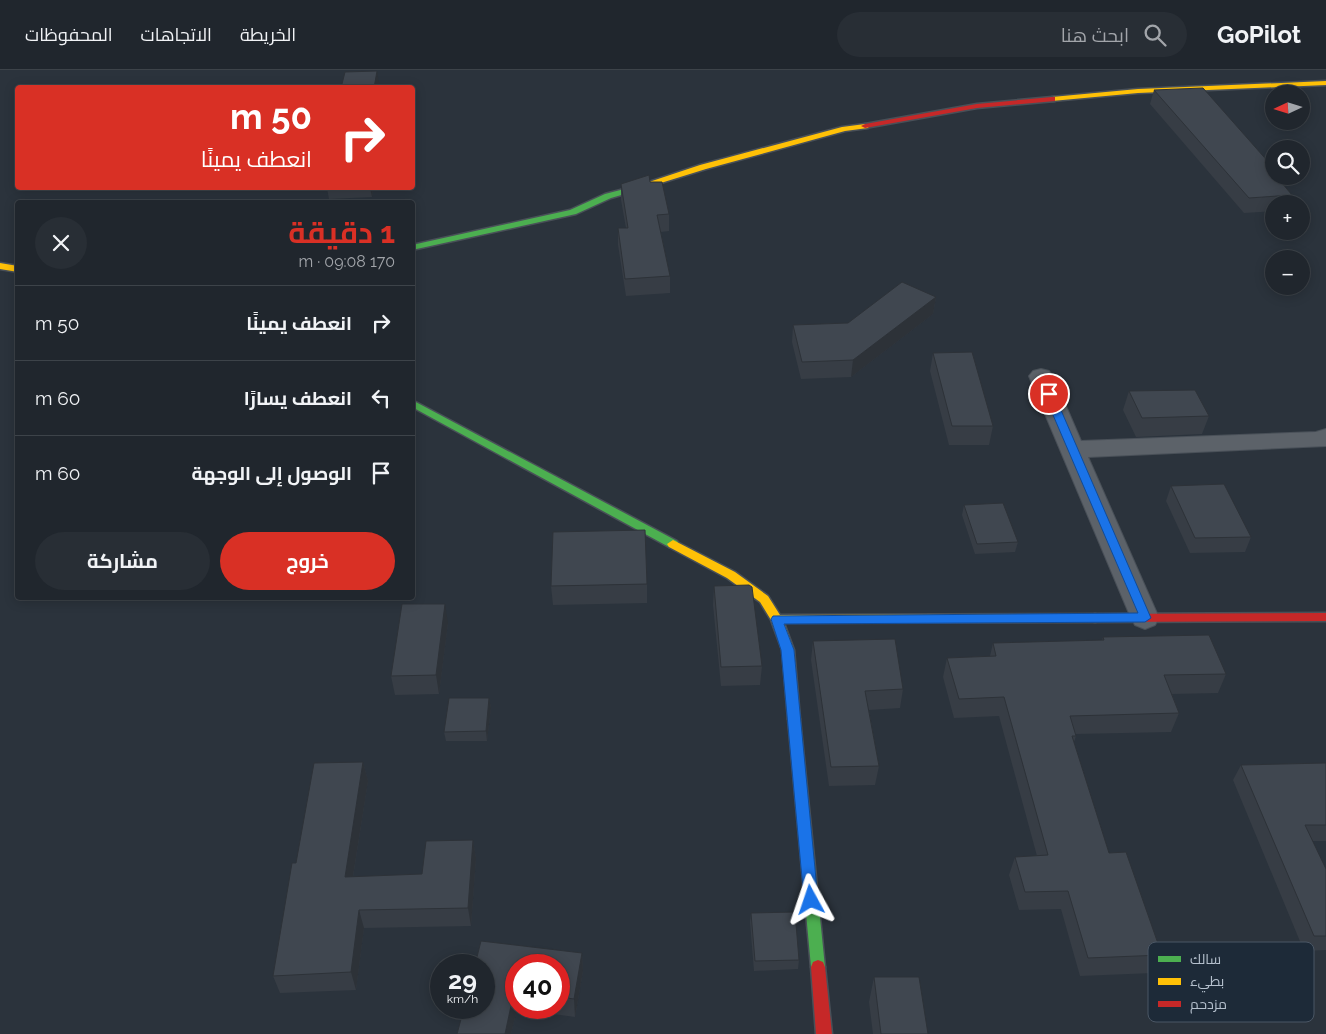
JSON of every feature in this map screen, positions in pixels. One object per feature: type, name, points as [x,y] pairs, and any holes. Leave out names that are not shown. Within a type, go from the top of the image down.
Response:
[{"type":"street","points":[[415,247],[573,212],[608,196],[845,129],[978,106],[1138,91],[1326,83]]},
{"type":"street","points":[[0,266],[15,268]]},
{"type":"street","points":[[1041,376],[1145,618]]},
{"type":"street","points":[[415,405],[731,574],[764,598],[777,619],[788,650],[824,1034]]},
{"type":"street","points":[[1072,450],[1320,440],[1326,437]]},
{"type":"street","points":[[777,619],[1326,617]]},
{"type":"building","points":[[377,71],[375,85],[342,85],[345,72]]},
{"type":"building","points":[[1203,88],[1265,158],[1265,185],[1284,185],[1292,195],[1265,195],[1265,197],[1249,198],[1154,90]]},
{"type":"building","points":[[649,175],[650,182],[662,182],[669,214],[657,215],[670,276],[625,279],[618,228],[628,228],[621,184]]},
{"type":"building","points":[[902,282],[936,297],[853,360],[802,362],[793,325],[848,323]]},
{"type":"building","points":[[972,352],[993,426],[952,426],[933,353]]},
{"type":"building","points":[[1195,390],[1209,416],[1142,418],[1129,391]]},
{"type":"building","points":[[1224,484],[1251,537],[1195,538],[1171,486]]},
{"type":"building","points":[[1003,503],[1018,542],[977,544],[964,505]]},
{"type":"building","points":[[645,530],[647,584],[551,586],[553,532]]},
{"type":"building","points":[[749,585],[752,587],[762,666],[721,667],[714,586]]},
{"type":"building","points":[[402,604],[445,604],[436,675],[391,676]]},
{"type":"building","points":[[1209,635],[1226,674],[1164,675],[1179,713],[1070,716],[1076,736],[1072,736],[1109,853],[1126,852],[1157,942],[1148,942],[1148,956],[1088,958],[1068,891],[1025,892],[1015,857],[1048,855],[1004,697],[959,699],[947,658],[996,656],[993,643],[1104,640],[1103,637]]},
{"type":"building","points":[[895,639],[903,689],[865,691],[879,766],[831,767],[813,641]]},
{"type":"building","points":[[449,698],[489,698],[486,731],[444,732]]},
{"type":"building","points":[[363,762],[345,877],[422,874],[426,841],[473,840],[468,908],[359,910],[351,972],[273,976],[292,863],[296,863],[314,763]]},
{"type":"building","points":[[1326,763],[1326,825],[1305,825],[1326,869],[1326,936],[1314,936],[1241,765]]},
{"type":"building","points":[[795,912],[799,960],[755,961],[751,913]]},
{"type":"building","points":[[481,941],[582,953],[574,999],[570,998],[570,954],[505,954],[505,1019],[508,1019],[505,1034],[457,1034],[461,1019],[495,1019],[495,954],[478,954]]},
{"type":"building","points":[[874,977],[919,977],[928,1034],[881,1034]]},
{"type":"traffic: fast","points":[[415,247],[573,212],[608,196],[632,189]]},
{"type":"traffic: fast","points":[[415,405],[673,544]]},
{"type":"traffic: fast","points":[[794,719],[818,967]]},
{"type":"traffic: slow","points":[[1052,99],[1138,91],[1326,83]]},
{"type":"traffic: slow","points":[[632,189],[703,167],[845,129],[865,126]]},
{"type":"traffic: slow","points":[[0,266],[15,268]]},
{"type":"traffic: slow","points":[[673,544],[731,575],[764,599],[777,619],[788,650],[794,719]]},
{"type":"traffic: slow","points":[[777,619],[1095,618]]},
{"type":"traffic: jam","points":[[865,126],[977,106],[1052,99]]},
{"type":"traffic: jam","points":[[1095,618],[1326,617]]},
{"type":"traffic: jam","points":[[818,967],[824,1034]]},
{"type":"route","points":[[811,900],[788,650],[777,619],[1145,618],[1049,394]]}]
